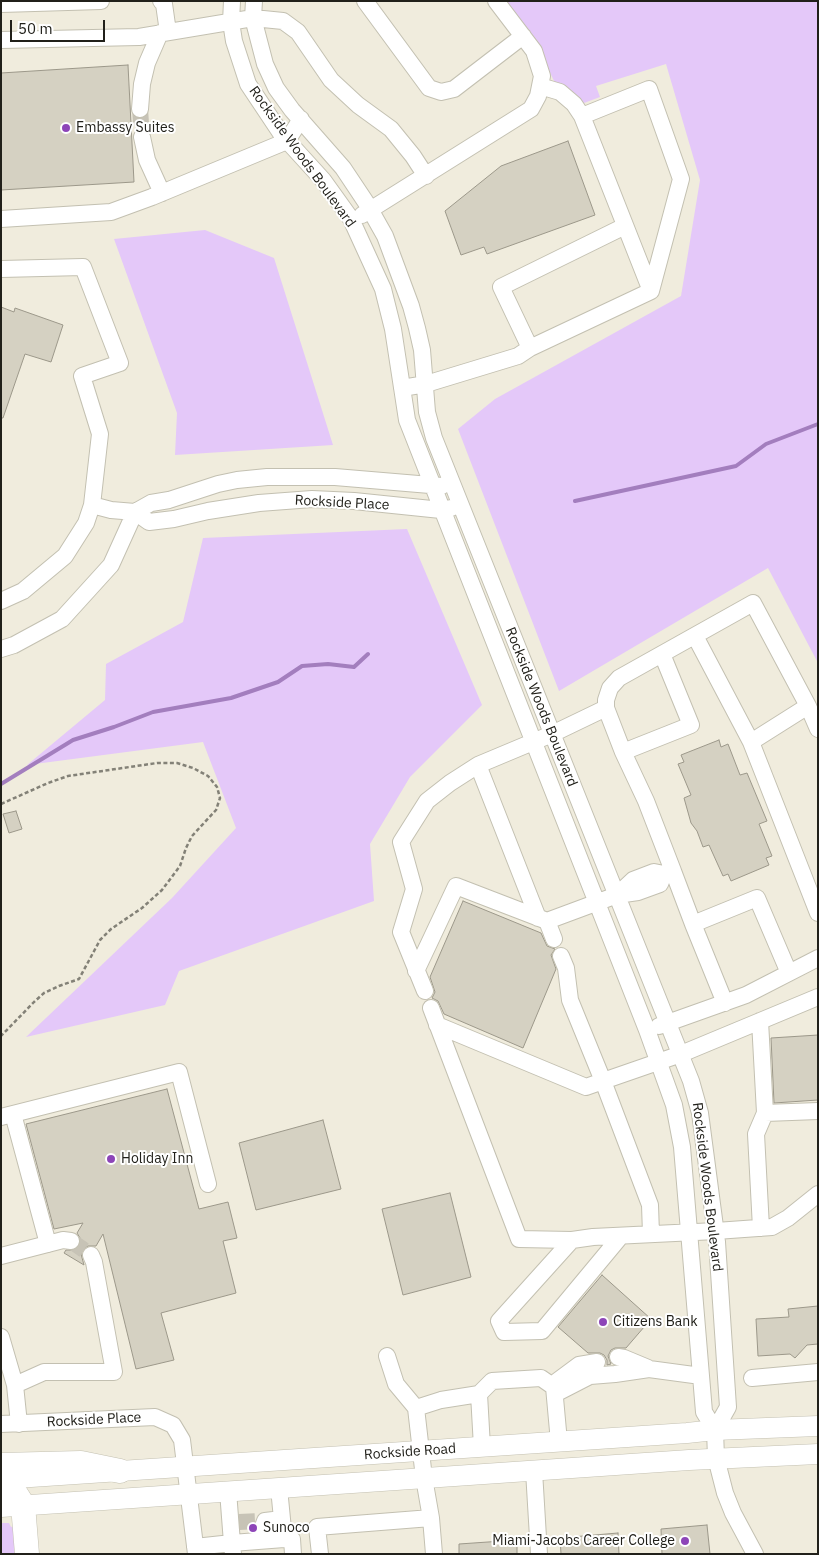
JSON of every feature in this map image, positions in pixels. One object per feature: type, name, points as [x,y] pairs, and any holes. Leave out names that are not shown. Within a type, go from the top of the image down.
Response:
[{"type":"highway","points":[[1,1465],[81,1463],[120,1472]]},
{"type":"highway","points":[[1,1485],[16,1494],[12,1506],[27,1554]]},
{"type":"main road","name":"Rockside Road","points":[[1,1479],[715,1430],[818,1426]]},
{"type":"main road","name":"Rockside Road","points":[[12,1506],[716,1458],[818,1454]]},
{"type":"street","points":[[1,4],[101,1]]},
{"type":"street","points":[[140,109],[142,84],[147,63],[164,33],[164,4],[161,1]]},
{"type":"street","name":"Rockside Woods Boulevard","points":[[232,1],[231,22],[234,42],[248,84],[288,141],[323,180],[351,220],[383,289],[393,329],[407,420],[647,1030],[674,1105],[681,1139],[704,1412],[715,1430],[716,1458],[725,1493],[755,1554]]},
{"type":"street","name":"Rockside Woods Boulevard","points":[[254,1],[253,18],[266,64],[276,88],[343,168],[385,236],[411,306],[422,350],[427,412],[434,438],[692,1081],[700,1113],[716,1232],[728,1407],[715,1430]]},
{"type":"street","points":[[365,1],[429,88],[441,92],[454,89],[523,36]]},
{"type":"street","points":[[351,220],[371,211],[531,109],[538,96],[542,76],[534,52],[496,1]]},
{"type":"street","points":[[1,40],[139,37],[253,18],[283,20],[298,32],[332,80],[358,105],[391,129],[413,156],[426,176]]},
{"type":"street","points":[[540,86],[560,92],[574,104],[582,116],[651,291]]},
{"type":"street","points":[[402,388],[426,384],[518,356],[530,348],[651,291],[681,178],[649,89],[582,116]]},
{"type":"street","points":[[1,218],[111,212],[288,141],[301,119]]},
{"type":"street","points":[[142,137],[147,160],[162,193]]},
{"type":"street","points":[[530,348],[501,287],[625,226]]},
{"type":"street","points":[[1,269],[83,267],[120,363],[82,376],[100,434],[92,505],[86,523],[65,556],[23,591],[1,601]]},
{"type":"street","points":[[92,505],[111,510],[135,512],[151,503],[169,500],[218,484],[253,478],[298,476],[454,486]]},
{"type":"street","points":[[218,484],[224,508]]},
{"type":"street","name":"Rockside Place","points":[[135,512],[148,522],[174,519],[259,502],[312,499],[354,501],[442,510],[461,507]]},
{"type":"street","points":[[1,649],[14,645],[62,619],[111,565],[135,512]]},
{"type":"street","points":[[725,1003],[668,872],[646,801],[623,752],[606,708],[606,700],[610,688],[619,678],[753,603],[808,706],[818,729]]},
{"type":"street","points":[[695,636],[751,742],[818,912]]},
{"type":"street","points":[[623,752],[690,725],[662,654]]},
{"type":"street","points":[[751,742],[808,706]]},
{"type":"street","points":[[425,991],[402,932],[414,889],[400,842],[427,801],[450,783],[478,765],[552,734],[606,708]]},
{"type":"street","points":[[478,765],[542,919],[554,939]]},
{"type":"street","points":[[416,971],[456,886],[542,919],[617,895],[638,892],[660,884],[668,872]]},
{"type":"street","points":[[692,924],[757,898],[789,973]]},
{"type":"street","points":[[561,956],[566,968],[570,1000],[650,1205],[651,1234]]},
{"type":"street","points":[[647,1030],[746,995],[818,958]]},
{"type":"street","points":[[437,1025],[586,1087],[681,1054],[818,997]]},
{"type":"street","points":[[431,1008],[519,1240],[572,1240],[772,1227],[788,1218],[818,1194]]},
{"type":"street","points":[[760,1021],[765,1113],[756,1134],[761,1228]]},
{"type":"street","points":[[48,1244],[7,1115],[179,1072],[208,1184]]},
{"type":"street","points":[[765,1113],[818,1111]]},
{"type":"street","points":[[572,1240],[499,1321],[504,1332],[542,1331],[621,1236]]},
{"type":"street","points":[[1,1256],[63,1240],[71,1241]]},
{"type":"street","points":[[15,1385],[44,1372],[114,1372],[94,1262],[91,1256]]},
{"type":"street","points":[[1,1337],[15,1385],[19,1424]]},
{"type":"street","points":[[387,1356],[396,1384],[416,1408],[434,1554]]},
{"type":"street","points":[[618,1357],[649,1369]]},
{"type":"street","points":[[553,1389],[579,1365],[597,1362]]},
{"type":"street","points":[[553,1389],[590,1376],[649,1369],[701,1376]]},
{"type":"street","points":[[752,1378],[818,1372]]},
{"type":"street","points":[[416,1408],[441,1400],[479,1394],[492,1381],[541,1378],[553,1389],[559,1442]]},
{"type":"street","points":[[479,1394],[482,1447]]},
{"type":"street","name":"Rockside Place","points":[[1,1424],[155,1417],[173,1425],[182,1440],[195,1550]]},
{"type":"street","points":[[534,1471],[539,1554]]},
{"type":"street","points":[[279,1488],[284,1539]]},
{"type":"street","points":[[228,1491],[236,1530]]},
{"type":"street","points":[[320,1554],[317,1527],[431,1518]]},
{"type":"street","points":[[261,1521],[282,1519]]},
{"type":"street","points":[[195,1550],[236,1530],[292,1539],[293,1554]]},
{"type":"path","points":[[1,804],[68,776],[157,763],[177,763],[194,768],[208,776],[217,787],[220,798],[216,810],[192,836],[180,866],[162,890],[142,908],[111,929],[100,940],[79,979],[44,994],[1,1036]]},
{"type":"shaded area","points":[[505,1],[818,1],[818,663],[768,568],[559,691],[458,429],[495,399],[681,296],[700,180],[666,64],[596,86],[600,97],[584,103],[555,83],[544,60],[541,47]]},
{"type":"shaded area","points":[[205,230],[274,258],[333,445],[175,455],[177,413],[114,239]]},
{"type":"shaded area","points":[[407,529],[482,705],[410,777],[370,844],[374,901],[179,971],[165,1005],[26,1037],[172,898],[236,828],[203,742],[27,765],[105,700],[106,664],[183,622],[203,538]]},
{"type":"shaded area","points":[[1,1523],[9,1523],[11,1527],[15,1526],[17,1554],[1,1554]]},
{"type":"building","name":"Embassy Suites","points":[[128,65],[134,182],[1,190],[1,73]]},
{"type":"building","points":[[568,141],[595,215],[487,254],[484,247],[461,255],[445,211],[501,166]]},
{"type":"building","points":[[1,307],[14,312],[15,308],[63,325],[51,362],[25,354],[3,418],[1,418]]},
{"type":"building","points":[[719,740],[721,747],[728,744],[740,775],[747,773],[767,821],[759,824],[772,856],[766,858],[769,865],[731,881],[728,874],[723,876],[709,845],[703,847],[697,831],[691,823],[684,798],[691,795],[678,764],[684,762],[681,755]]},
{"type":"building","points":[[16,811],[22,829],[9,833],[3,814]]},
{"type":"building","points":[[463,901],[541,933],[547,946],[555,949],[551,955],[556,969],[523,1048],[444,1014],[438,1001],[432,998],[435,992],[430,977]]},
{"type":"building","points":[[818,1035],[818,1100],[774,1103],[771,1038]]},
{"type":"building","points":[[167,1089],[199,1209],[228,1202],[237,1238],[223,1241],[236,1293],[161,1313],[174,1360],[136,1369],[103,1234],[96,1246],[88,1246],[83,1249],[81,1254],[84,1265],[64,1253],[66,1250],[74,1250],[79,1247],[80,1238],[77,1233],[83,1223],[54,1229],[26,1124]]},
{"type":"building","points":[[323,1120],[341,1189],[256,1210],[239,1143]]},
{"type":"building","points":[[450,1193],[471,1277],[403,1295],[382,1209]]},
{"type":"building","name":"Citizens Bank","points":[[602,1275],[651,1319],[626,1348],[611,1350],[608,1356],[611,1364],[607,1365],[604,1355],[588,1353],[558,1327]]},
{"type":"building","points":[[818,1306],[818,1344],[807,1345],[795,1358],[790,1354],[758,1356],[756,1319],[789,1317],[788,1309]]},
{"type":"building","name":"Miami-Jacobs Career College","points":[[707,1525],[710,1554],[662,1554],[661,1529]]},
{"type":"building","points":[[618,1533],[619,1554],[561,1554],[560,1538]]},
{"type":"building","points":[[517,1540],[517,1554],[459,1554],[459,1544]]},
{"type":"waterway","points":[[575,501],[736,466],[766,444],[818,424]]},
{"type":"waterway","points":[[1,784],[73,740],[153,712],[231,698],[278,682],[302,666],[328,664],[354,667],[368,654]]},
{"type":"tunnel","points":[[140,109],[142,137]]},
{"type":"tunnel","points":[[71,1241],[91,1255]]},
{"type":"tunnel","points":[[239,1522],[260,1521]]},
{"type":"place","name":"Embassy Suites","points":[[66,128]]},
{"type":"place","name":"Holiday Inn","points":[[111,1159]]},
{"type":"place","name":"Citizens Bank","points":[[603,1322]]},
{"type":"place","name":"Sunoco","points":[[253,1528]]},
{"type":"place","name":"Miami-Jacobs Career College","points":[[685,1541]]}]
